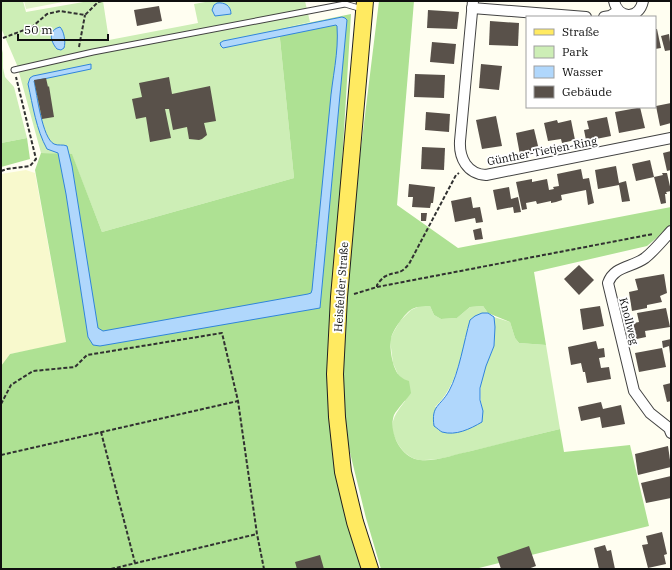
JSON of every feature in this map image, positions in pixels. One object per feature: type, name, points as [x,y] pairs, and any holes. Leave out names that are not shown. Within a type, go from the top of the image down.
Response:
[{"type":"main road","name":"Heisfelder Straße","points":[[364,6],[339,298],[335,374],[337,417],[343,472],[355,522],[370,569]]},
{"type":"street","points":[[614,1],[618,11],[626,15],[635,13],[641,7],[643,1]]},
{"type":"street","points":[[467,166],[460,152],[460,141],[473,4],[577,16]]},
{"type":"street","points":[[606,16],[618,11]]},
{"type":"street","name":"Günther-Tietjen-Ring","points":[[467,166],[474,172],[486,175],[671,138]]},
{"type":"street","name":"Knollweg","points":[[671,231],[645,258],[616,271],[610,276],[608,283],[634,391],[650,413],[670,428],[671,433]]},
{"type":"lane","points":[[14,70],[77,56],[345,4],[364,6]]},
{"type":"path","points":[[77,56],[85,15],[98,2],[102,1]]},
{"type":"path","points":[[3,38],[32,27],[47,14],[60,11],[85,15]]},
{"type":"path","points":[[1,171],[30,166],[36,159],[14,70]]},
{"type":"path","points":[[377,287],[377,285],[386,276],[403,271],[409,264],[456,175],[467,166]]},
{"type":"path","points":[[339,298],[377,287],[653,234]]},
{"type":"path","points":[[1,404],[11,385],[33,371],[75,367],[87,355],[222,333],[238,401],[257,534],[264,569]]},
{"type":"path","points":[[1,455],[238,401]]},
{"type":"path","points":[[101,432],[136,563]]},
{"type":"path","points":[[111,569],[257,534]]},
{"type":"green space","points":[[1,1],[23,1],[26,12],[89,1],[103,1],[109,40],[198,23],[194,4],[211,1],[305,1],[310,22],[279,29],[294,178],[102,232],[72,155],[41,153],[17,65],[1,28]]},
{"type":"green space","points":[[24,1],[68,1],[26,9]]},
{"type":"green space","points":[[379,1],[414,1],[397,205],[458,248],[671,207],[671,226],[647,246],[534,272],[546,345],[519,343],[515,338],[510,322],[488,313],[483,306],[470,307],[457,318],[441,319],[434,315],[430,306],[416,307],[409,311],[396,327],[391,343],[392,360],[396,370],[402,378],[409,381],[411,393],[394,415],[393,429],[398,443],[407,455],[420,460],[432,460],[446,457],[560,429],[564,452],[630,445],[649,526],[475,569],[381,569],[366,518],[343,424],[342,404],[346,270]]},
{"type":"green space","points":[[351,14],[334,297],[331,416],[366,569],[1,569],[1,366],[10,354],[66,342],[35,170],[41,153],[72,154],[102,232],[294,178],[279,29]]},
{"type":"green space","points":[[1,46],[5,77],[14,87],[27,138],[1,143]]},
{"type":"green space","points":[[27,138],[30,159],[1,167],[1,143]]},
{"type":"green space","points":[[26,170],[35,173],[66,343],[10,354],[1,366],[1,174]]},
{"type":"green space","points":[[420,306],[430,306],[434,315],[441,319],[457,318],[470,307],[483,306],[488,313],[483,313],[470,320],[454,378],[449,389],[435,407],[483,411],[481,405],[481,386],[485,368],[494,345],[494,317],[510,322],[515,338],[519,343],[546,345],[560,429],[439,459],[420,460],[412,458],[405,453],[393,434],[392,429],[396,414],[405,401],[399,377],[393,363],[390,340],[400,321],[411,310]]},
{"type":"water","points":[[217,3],[227,5],[231,14],[215,16],[212,10],[214,5]]},
{"type":"water","points":[[342,17],[347,20],[320,308],[100,346],[93,345],[88,337],[66,194],[58,153],[47,149],[40,134],[28,84],[30,78],[33,76],[91,64],[91,69],[34,81],[46,133],[54,144],[67,146],[72,166],[98,328],[103,331],[308,294],[311,293],[312,290],[336,56],[337,26],[223,48],[220,43],[223,41]]},
{"type":"water","points":[[60,27],[63,31],[65,40],[65,46],[61,50],[57,49],[51,36],[56,28]]},
{"type":"water","points":[[482,313],[488,313],[494,317],[495,327],[494,346],[486,366],[480,388],[480,400],[483,411],[482,422],[458,432],[442,432],[434,426],[433,419],[435,410],[453,384],[470,320]]},
{"type":"building","points":[[159,6],[162,21],[137,26],[134,10]]},
{"type":"building","points":[[428,10],[459,12],[457,29],[427,28]]},
{"type":"building","points":[[490,21],[519,23],[518,46],[489,45]]},
{"type":"building","points":[[656,29],[657,29],[661,48],[656,49]]},
{"type":"building","points":[[669,34],[671,50],[665,51],[661,36]]},
{"type":"building","points":[[432,42],[456,44],[454,64],[430,62]]},
{"type":"building","points":[[481,64],[502,66],[499,90],[479,88]]},
{"type":"building","points":[[415,74],[445,75],[444,98],[414,97]]},
{"type":"building","points":[[169,77],[172,94],[210,86],[216,121],[204,123],[207,135],[202,139],[189,139],[187,127],[173,130],[169,109],[165,109],[171,138],[150,142],[146,117],[136,119],[132,99],[142,97],[139,83]]},
{"type":"building","points":[[46,78],[48,87],[49,86],[54,117],[42,119],[34,80]]},
{"type":"building","points":[[671,103],[671,123],[660,126],[656,106]]},
{"type":"building","points":[[640,108],[645,128],[619,133],[615,112]]},
{"type":"building","points":[[426,112],[450,114],[449,132],[425,130]]},
{"type":"building","points":[[496,116],[502,146],[482,149],[476,120]]},
{"type":"building","points":[[607,117],[611,136],[586,140],[584,130],[589,129],[587,121]]},
{"type":"building","points":[[557,120],[558,123],[571,120],[575,140],[562,143],[561,139],[548,141],[544,123]]},
{"type":"building","points":[[534,129],[539,150],[520,155],[516,133]]},
{"type":"building","points":[[422,147],[445,148],[444,170],[421,169]]},
{"type":"building","points":[[671,151],[671,170],[667,171],[663,153]]},
{"type":"building","points":[[650,160],[654,177],[636,181],[632,164]]},
{"type":"building","points":[[616,166],[619,183],[626,181],[630,201],[622,202],[619,185],[598,189],[595,170]]},
{"type":"building","points":[[581,169],[583,179],[589,178],[594,203],[588,205],[586,190],[561,195],[562,200],[556,202],[551,203],[551,201],[537,204],[536,201],[526,203],[527,209],[522,210],[516,182],[532,179],[532,182],[547,179],[549,190],[554,189],[553,187],[559,186],[557,174]]},
{"type":"building","points":[[662,173],[667,173],[671,191],[666,192],[667,194],[665,194],[666,203],[661,204],[654,177],[663,175]]},
{"type":"building","points":[[409,184],[435,187],[433,203],[431,203],[430,208],[412,207],[413,197],[408,197]]},
{"type":"building","points":[[509,187],[511,199],[518,197],[521,212],[514,213],[513,207],[497,210],[493,190]]},
{"type":"building","points":[[471,197],[473,208],[480,207],[483,222],[476,223],[475,218],[455,222],[451,201]]},
{"type":"building","points":[[421,213],[427,213],[426,221],[421,221]]},
{"type":"building","points":[[481,228],[483,239],[475,240],[473,230]]},
{"type":"building","points":[[579,265],[594,280],[579,295],[564,279]]},
{"type":"building","points":[[664,274],[667,293],[660,296],[662,302],[647,305],[647,308],[632,311],[629,292],[638,290],[635,279]]},
{"type":"building","points":[[600,306],[604,326],[583,330],[580,309]]},
{"type":"building","points":[[666,308],[670,327],[645,331],[646,337],[632,340],[629,324],[639,322],[637,313]]},
{"type":"building","points":[[671,339],[670,354],[669,346],[663,348],[662,341]]},
{"type":"building","points":[[596,341],[598,349],[604,348],[605,357],[599,358],[601,368],[609,367],[611,379],[587,383],[585,372],[583,372],[581,363],[571,365],[568,347]]},
{"type":"building","points":[[662,348],[666,367],[639,372],[635,353]]},
{"type":"building","points":[[671,383],[671,401],[667,402],[663,385]]},
{"type":"building","points":[[601,402],[603,409],[621,405],[625,424],[602,428],[600,417],[581,421],[578,407]]},
{"type":"building","points":[[668,446],[671,467],[638,475],[635,454]]},
{"type":"building","points":[[671,476],[671,498],[646,503],[641,483]]},
{"type":"building","points":[[662,532],[667,554],[664,555],[666,564],[648,568],[642,545],[648,544],[646,536]]},
{"type":"building","points":[[605,545],[607,551],[611,550],[615,569],[599,569],[594,548]]},
{"type":"building","points":[[529,546],[536,566],[528,569],[501,569],[497,557]]},
{"type":"building","points":[[320,555],[324,569],[297,569],[295,562]]}]
